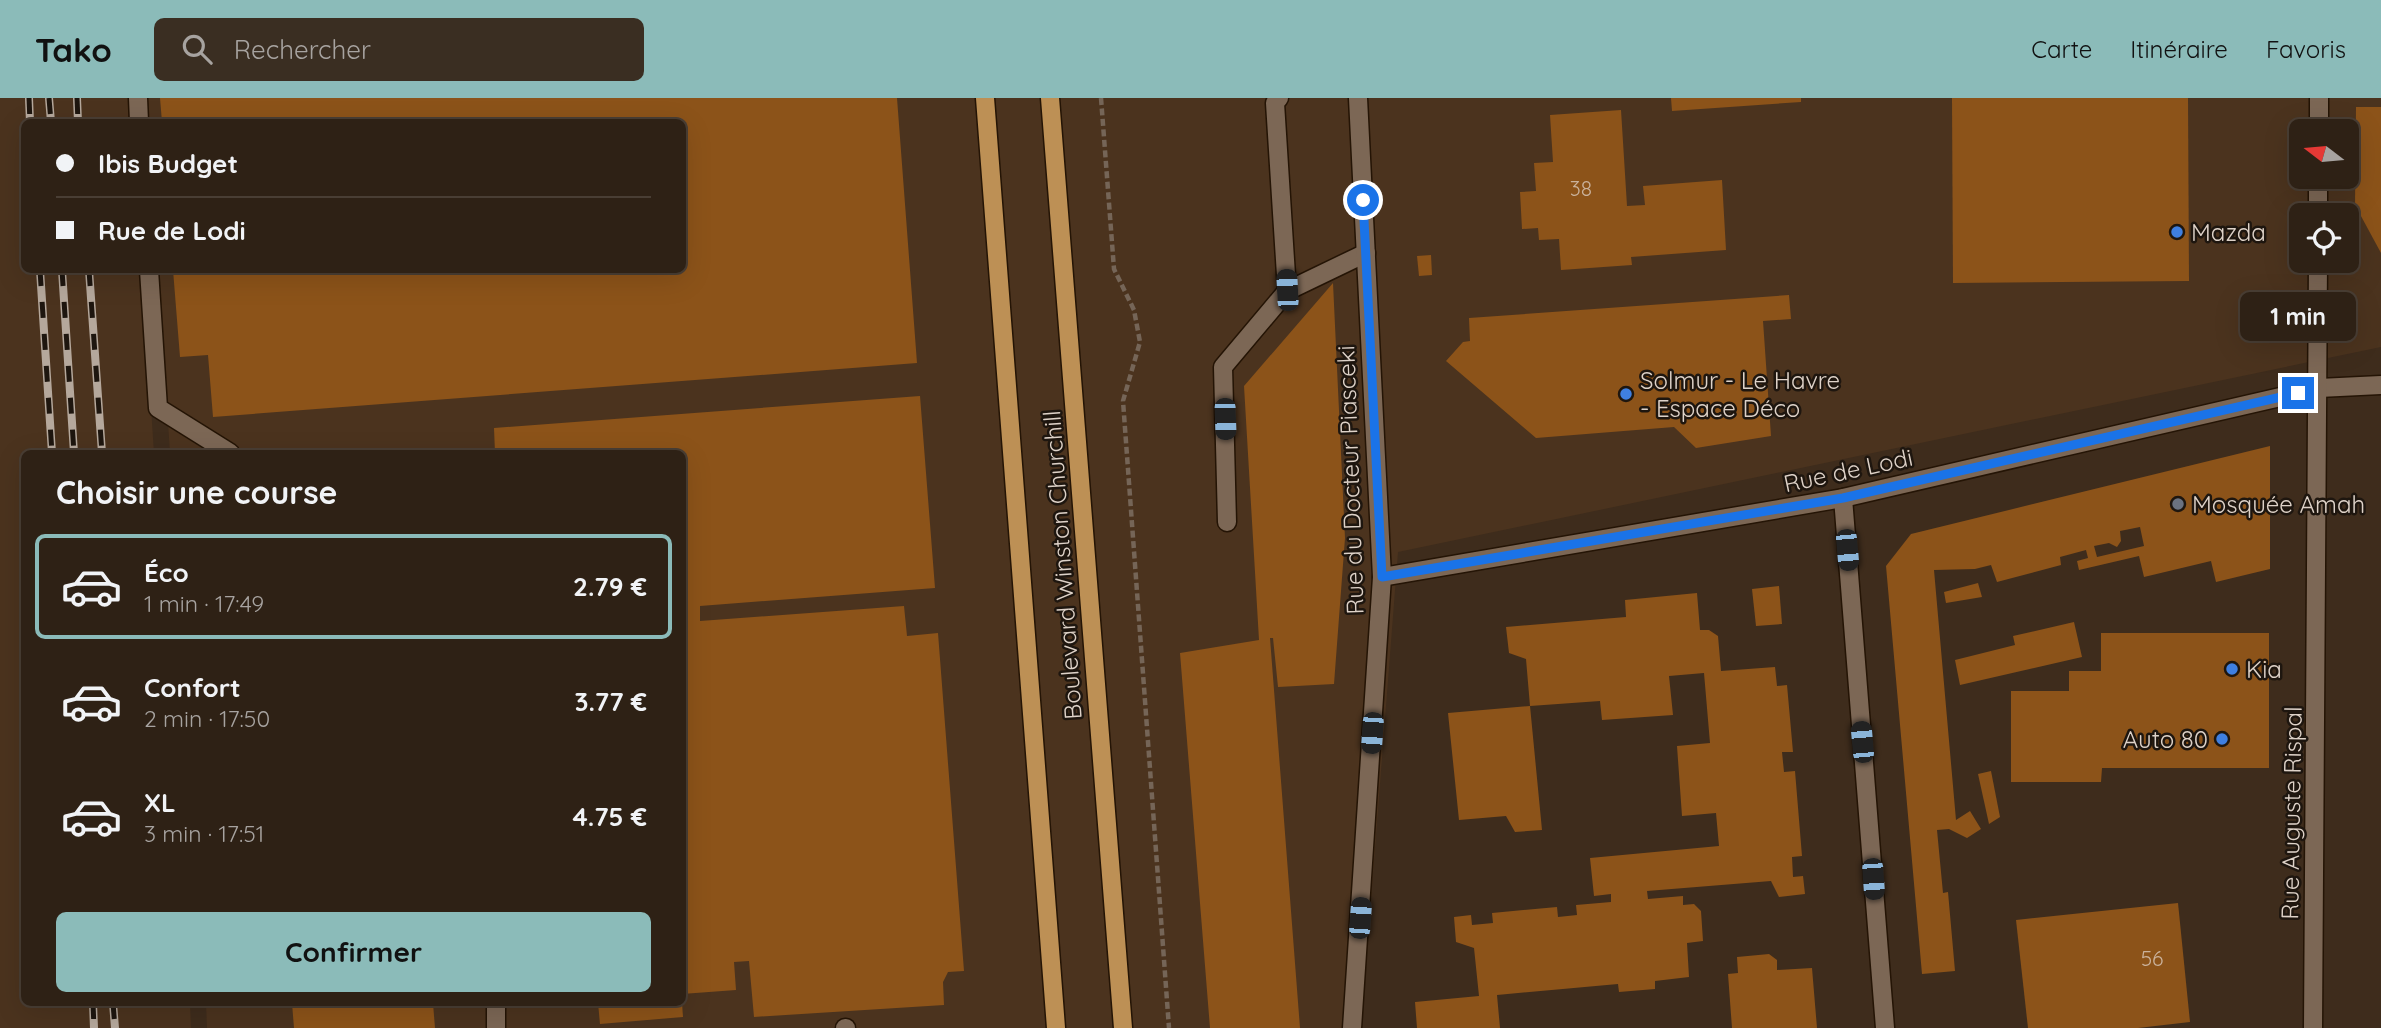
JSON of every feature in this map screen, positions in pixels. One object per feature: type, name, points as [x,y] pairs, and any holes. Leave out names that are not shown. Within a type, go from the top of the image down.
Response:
[{"type":"main road","name":"Boulevard Winston Churchill","points":[[985,98],[1056,1028]]},
{"type":"main road","name":"Boulevard Winston Churchill","points":[[1050,98],[1123,1028]]},
{"type":"street","points":[[138,98],[139,119]]},
{"type":"street","points":[[1279,98],[1275,103],[1287,290]]},
{"type":"street","name":"Rue du Docteur Piasceki","points":[[1352,1028],[1382,577],[1358,98]]},
{"type":"street","points":[[2319,98],[2319,119]]},
{"type":"street","points":[[1227,522],[1223,367],[1287,290],[1366,253]]},
{"type":"street","points":[[149,273],[158,408],[225,450]]},
{"type":"street","name":"Rue Auguste Rispal","points":[[2313,1028],[2318,273]]},
{"type":"street","name":"Rue de Lodi","points":[[1382,577],[1843,498],[2319,388],[2381,385]]},
{"type":"street","points":[[1843,498],[1885,1028]]},
{"type":"street","points":[[496,1006],[496,1028]]},
{"type":"path","points":[[1101,98],[1114,269],[1134,310],[1140,342],[1123,401],[1169,1028]]},
{"type":"shaded area","points":[[0,98],[131,98],[133,119],[21,119],[21,273],[142,273],[154,450],[21,450],[21,1006],[190,1006],[191,1028],[0,1028]]},
{"type":"shaded area","points":[[147,98],[2381,98],[2381,347],[1398,552],[1361,1028],[207,1028],[206,1006],[686,1006],[686,450],[170,450],[158,273],[686,273],[686,119],[148,119]]},
{"type":"building","points":[[160,98],[897,98],[917,363],[213,417],[208,355],[180,357],[173,273],[686,273],[686,119],[162,119]]},
{"type":"building","points":[[1671,98],[1801,98],[1801,102],[1672,111]]},
{"type":"building","points":[[1952,98],[2188,98],[2189,281],[1953,283]]},
{"type":"building","points":[[2356,107],[2381,107],[2381,253],[2359,212],[2359,203],[2355,203],[2355,189],[2359,189],[2359,119],[2356,119]]},
{"type":"building","points":[[1621,110],[1627,206],[1645,205],[1643,186],[1722,180],[1726,250],[1631,257],[1632,265],[1561,270],[1559,239],[1539,240],[1538,228],[1522,229],[1520,192],[1536,191],[1534,163],[1553,162],[1550,115]]},
{"type":"building","points":[[1431,255],[1432,275],[1419,276],[1417,256]]},
{"type":"building","points":[[1333,283],[1345,538],[1334,684],[1278,687],[1273,638],[1270,638],[1300,1028],[1210,1028],[1180,653],[1259,640],[1244,386]]},
{"type":"building","name":"Solmur - Le Havre - Espace Déco","points":[[1789,295],[1791,319],[1763,321],[1771,436],[1696,448],[1674,427],[1536,438],[1446,361],[1463,342],[1470,341],[1469,318]]},
{"type":"building","points":[[920,396],[935,588],[700,606],[700,621],[904,606],[907,636],[938,633],[964,971],[948,972],[943,982],[944,1005],[754,1017],[749,961],[734,962],[736,990],[686,994],[686,450],[495,450],[494,428]]},
{"type":"building","points":[[2270,446],[2270,569],[2216,582],[2211,561],[2144,577],[2139,556],[2079,570],[2077,561],[2088,558],[2086,550],[2060,557],[2061,565],[1997,582],[1991,565],[1975,569],[1934,570],[1956,820],[1970,811],[1981,829],[1967,838],[1949,829],[1937,830],[1943,893],[1948,892],[1955,971],[1922,974],[1886,566],[1911,534]],"holes":[[[2140,527],[2144,546],[2097,557],[2094,546],[2109,543],[2117,547],[2121,541],[2120,531]]]},
{"type":"building","points":[[1978,583],[1982,597],[1946,603],[1944,592]]},
{"type":"building","points":[[1779,586],[1782,624],[1756,626],[1752,589]]},
{"type":"building","points":[[1697,593],[1700,630],[1709,630],[1718,636],[1721,671],[1775,667],[1777,686],[1787,685],[1793,752],[1782,752],[1784,772],[1795,771],[1802,856],[1792,857],[1793,877],[1803,876],[1805,894],[1779,897],[1771,881],[1647,891],[1648,899],[1683,896],[1683,905],[1694,904],[1701,911],[1703,941],[1687,943],[1689,977],[1655,981],[1655,989],[1619,992],[1618,984],[1497,995],[1500,1028],[1417,1028],[1415,1002],[1479,996],[1474,948],[1456,942],[1454,917],[1471,915],[1472,925],[1493,923],[1492,913],[1557,907],[1558,917],[1577,915],[1576,905],[1611,902],[1611,894],[1594,896],[1590,858],[1719,846],[1716,813],[1682,816],[1677,746],[1710,743],[1704,673],[1669,676],[1673,715],[1602,720],[1600,701],[1530,706],[1526,659],[1509,653],[1506,627],[1626,617],[1625,600]]},
{"type":"building","points":[[2074,622],[2082,657],[1960,685],[1955,660],[2015,645],[2013,636]]},
{"type":"building","points":[[2101,633],[2269,633],[2269,768],[2102,768],[2101,782],[2011,782],[2011,691],[2069,691],[2069,671],[2101,671]]},
{"type":"building","points":[[1530,706],[1542,830],[1515,832],[1506,816],[1459,820],[1448,713]]},
{"type":"building","points":[[1991,771],[2000,817],[1989,824],[1978,774]]},
{"type":"building","points":[[2178,903],[2190,1022],[2138,1028],[2028,1028],[2016,920]]},
{"type":"building","points":[[1769,954],[1777,960],[1777,970],[1812,968],[1817,1028],[1732,1028],[1728,974],[1738,973],[1737,957]]},
{"type":"building","points":[[292,1006],[433,1006],[435,1028],[294,1028]]},
{"type":"building","points":[[598,1006],[682,1006],[683,1017],[600,1024]]},
{"type":"railway","points":[[29,98],[30,119]]},
{"type":"railway","points":[[49,98],[51,119]]},
{"type":"railway","points":[[77,98],[78,119]]},
{"type":"railway","points":[[40,273],[52,450]]},
{"type":"railway","points":[[62,273],[74,450]]},
{"type":"railway","points":[[89,273],[102,450]]},
{"type":"railway","points":[[93,1006],[94,1028]]},
{"type":"railway","points":[[113,1006],[115,1028]]},
{"type":"place","name":"Mazda","points":[[2177,232]]},
{"type":"place","name":"Solmur - Le Havre - Espace Déco","points":[[1626,394]]},
{"type":"place","name":"Mosquée Amah","points":[[2178,504]]},
{"type":"place","name":"Kia","points":[[2232,669]]},
{"type":"place","name":"Auto 80","points":[[2222,739]]},
{"type":"route","points":[[1363,200],[1382,577],[1843,498],[2298,393]]}]
